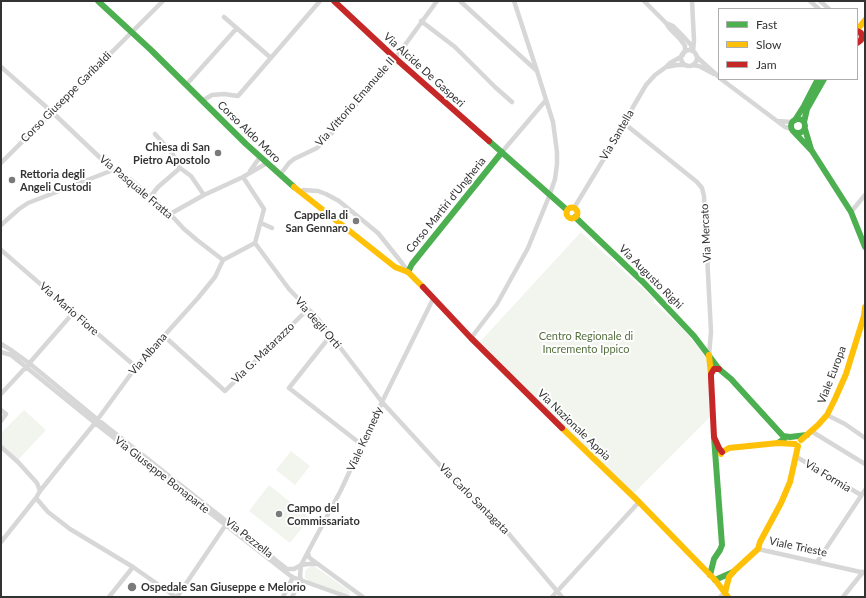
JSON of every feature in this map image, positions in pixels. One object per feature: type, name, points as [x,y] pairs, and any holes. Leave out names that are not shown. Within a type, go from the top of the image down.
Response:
[{"type":"street","name":"Corso Aldo Moro","points":[[98,1],[132,32],[241,140],[300,192],[395,267],[408,272]]},
{"type":"street","name":"Corso Giuseppe Garibaldi","points":[[1,163],[163,1]]},
{"type":"street","points":[[202,101],[212,95],[224,94],[238,96],[320,1]]},
{"type":"street","name":"Via Alcide De Gasperi","points":[[334,1],[395,58],[502,152]]},
{"type":"street","name":"Via Vittorio Emanuele II","points":[[280,174],[294,159],[317,148],[322,143],[395,58],[436,1]]},
{"type":"street","points":[[460,1],[537,71]]},
{"type":"street","points":[[471,338],[497,304],[528,248],[550,194],[555,179],[557,164],[553,122],[514,1]]},
{"type":"street","points":[[644,1],[680,39],[685,50],[682,60],[685,64],[689,65],[696,62],[697,57],[695,53],[692,1]]},
{"type":"street","points":[[810,1],[818,8]]},
{"type":"street","points":[[224,17],[271,58]]},
{"type":"street","points":[[860,36],[865,20]]},
{"type":"street","points":[[421,21],[455,47],[512,102]]},
{"type":"street","points":[[666,23],[673,26],[687,40],[699,59],[718,76]]},
{"type":"street","points":[[186,85],[237,28]]},
{"type":"street","points":[[860,36],[865,28]]},
{"type":"street","points":[[684,53],[689,50],[695,53]]},
{"type":"street","name":"Via Santella","points":[[574,208],[625,124],[646,85],[655,75],[684,53]]},
{"type":"street","points":[[666,67],[677,65],[699,66],[718,77]]},
{"type":"street","name":"Via Pasquale Fratta","points":[[1,67],[52,112],[113,170],[131,180],[151,196],[184,229],[223,260]]},
{"type":"street","points":[[723,80],[777,121],[793,126],[799,133],[803,131],[807,108],[823,80]]},
{"type":"street","points":[[793,126],[817,80]]},
{"type":"street","points":[[546,100],[502,152],[567,210]]},
{"type":"street","points":[[793,126],[799,119],[804,125],[812,151]]},
{"type":"street","name":"Via Mercato","points":[[625,124],[697,182],[702,188],[704,196],[711,332],[709,354]]},
{"type":"street","points":[[793,126],[812,151],[851,212],[865,247]]},
{"type":"street","points":[[155,134],[172,153],[180,168],[191,176],[204,195]]},
{"type":"street","name":"Corso Martiri d'Ungheria","points":[[408,272],[412,264],[502,152]]},
{"type":"street","points":[[249,173],[260,157]]},
{"type":"street","points":[[170,214],[204,195],[243,177],[267,163]]},
{"type":"street","points":[[151,196],[158,187],[180,168]]},
{"type":"street","points":[[1,225],[28,203],[113,170]]},
{"type":"street","points":[[223,260],[255,243],[264,209],[243,177]]},
{"type":"street","points":[[300,192],[303,190],[309,190],[318,192],[339,201],[378,233],[408,272]]},
{"type":"street","points":[[851,212],[865,196]]},
{"type":"street","points":[[574,208],[577,212],[575,217],[570,219],[567,217],[567,210],[574,208]]},
{"type":"street","name":"Via Augusto Righi","points":[[575,217],[643,282],[694,336],[719,369],[731,379],[783,436]]},
{"type":"street","points":[[260,223],[272,228]]},
{"type":"street","name":"Via degli Orti","points":[[255,243],[289,289],[319,320],[382,402]]},
{"type":"street","name":"Via Mario Fiore","points":[[1,250],[136,367]]},
{"type":"street","name":"Via Albana","points":[[1,542],[96,421],[136,367],[216,277],[223,260]]},
{"type":"street","name":"Via Nazionale Appia","points":[[408,272],[471,338],[639,502],[715,580],[725,596]]},
{"type":"street","name":"Viale Kennedy","points":[[301,565],[341,490],[382,402],[433,299]]},
{"type":"street","name":"Viale Europa","points":[[796,445],[796,440],[801,440],[827,415],[835,399],[846,374],[864,317],[865,307]]},
{"type":"street","name":"Via G. Matarazzo","points":[[164,336],[225,391],[308,309]]},
{"type":"street","points":[[1,394],[73,313]]},
{"type":"street","points":[[331,335],[289,388],[362,446]]},
{"type":"street","points":[[2,345],[11,350],[26,366]]},
{"type":"street","points":[[1,352],[11,355],[96,421]]},
{"type":"street","points":[[709,354],[722,545],[714,559],[710,575]]},
{"type":"street","points":[[711,378],[711,374],[714,369],[719,369]]},
{"type":"street","name":"Via Carlo Santagata","points":[[382,402],[448,474],[508,533],[562,597]]},
{"type":"street","points":[[1,410],[6,414],[1,421]]},
{"type":"street","points":[[827,415],[845,424],[863,437],[865,431]]},
{"type":"street","name":"Via Pezzella","points":[[96,421],[287,569],[294,569],[301,565]]},
{"type":"street","points":[[778,442],[784,439],[783,436],[798,437],[809,433],[865,464]]},
{"type":"street","points":[[714,437],[722,452]]},
{"type":"street","points":[[716,462],[722,452],[729,448],[778,442],[796,445],[790,482],[764,533],[758,549]]},
{"type":"street","points":[[1,447],[18,462],[37,483],[40,491]]},
{"type":"street","name":"Via Formia","points":[[795,456],[861,496]]},
{"type":"street","points":[[816,562],[865,490]]},
{"type":"street","points":[[36,498],[48,512],[70,529],[133,567],[175,597],[227,523],[293,577],[348,597]]},
{"type":"street","points":[[552,597],[639,502]]},
{"type":"street","name":"Viale Trieste","points":[[725,596],[729,577],[758,549],[864,572]]},
{"type":"street","points":[[308,552],[309,557],[356,595],[364,597]]},
{"type":"street","points":[[700,566],[714,559]]},
{"type":"street","points":[[292,597],[301,580],[301,565],[313,563],[318,564]]},
{"type":"street","points":[[109,597],[133,567]]},
{"type":"street","name":"Viale Trieste","points":[[715,580],[734,571]]},
{"type":"street","points":[[843,597],[864,572]]},
{"type":"street","points":[[283,597],[293,577]]},
{"type":"green space","name":"Centro Regionale di Incremento Ippico","points":[[581,232],[654,299],[654,303],[679,325],[708,358],[710,417],[632,495],[478,344]]},
{"type":"green space","points":[[24,410],[46,430],[17,461],[1,447],[1,433]]},
{"type":"green space","points":[[291,451],[310,466],[295,485],[276,470]]},
{"type":"green space","name":"Campo del Commissariato","points":[[269,485],[310,518],[290,543],[249,511]]},
{"type":"green space","points":[[312,566],[350,591],[350,594],[348,595],[309,581],[305,577],[305,571]]},
{"type":"traffic: fast","points":[[98,1],[151,50],[246,144],[294,187]]},
{"type":"traffic: fast","points":[[795,120],[817,80]]},
{"type":"traffic: fast","points":[[804,122],[807,109],[823,80]]},
{"type":"traffic: fast","points":[[795,119],[801,119],[805,123],[805,126],[805,129],[801,133],[795,133],[791,129],[791,123],[795,119]]},
{"type":"traffic: fast","points":[[805,129],[811,149]]},
{"type":"traffic: fast","points":[[793,131],[812,151],[851,212],[865,247]]},
{"type":"traffic: fast","points":[[489,141],[567,210]]},
{"type":"traffic: fast","points":[[408,272],[412,264],[502,152]]},
{"type":"traffic: fast","points":[[575,217],[643,282],[694,336],[719,369],[731,379],[783,436],[784,439],[778,443]]},
{"type":"traffic: fast","points":[[783,436],[790,437],[807,435]]},
{"type":"traffic: fast","points":[[710,575],[714,559],[722,545],[714,437]]},
{"type":"traffic: fast","points":[[715,580],[733,572]]},
{"type":"traffic: slow","points":[[858,29],[865,20]]},
{"type":"traffic: slow","points":[[294,187],[395,267],[408,272],[423,287]]},
{"type":"traffic: slow","points":[[570,208],[574,208],[576,209],[577,213],[576,217],[570,218],[567,215],[567,211],[570,208]]},
{"type":"traffic: slow","points":[[801,440],[827,415],[835,399],[846,374],[864,316],[865,307]]},
{"type":"traffic: slow","points":[[709,355],[711,375]]},
{"type":"traffic: slow","points":[[562,428],[639,502],[716,581],[728,597]]},
{"type":"traffic: slow","points":[[721,454],[729,448],[778,443],[795,444]]},
{"type":"traffic: slow","points":[[725,593],[729,577],[758,549],[760,542],[781,503],[790,482],[798,446]]},
{"type":"traffic: jam","points":[[334,1],[395,58],[489,141]]},
{"type":"traffic: jam","points":[[858,32],[861,33],[862,37],[858,42]]},
{"type":"traffic: jam","points":[[423,287],[471,338],[562,428]]},
{"type":"traffic: jam","points":[[719,369],[714,369],[711,377],[714,437],[722,452]]},
{"type":"place","name":"Chiesa di San Pietro Apostolo","points":[[218,153]]},
{"type":"place","name":"Rettoria degli Angeli Custodi","points":[[12,180]]},
{"type":"place","name":"Cappella di San Gennaro","points":[[356,221]]},
{"type":"place","name":"Campo del Commissariato","points":[[279,514]]},
{"type":"place","name":"Ospedale San Giuseppe e Melorio","points":[[132,587]]}]
